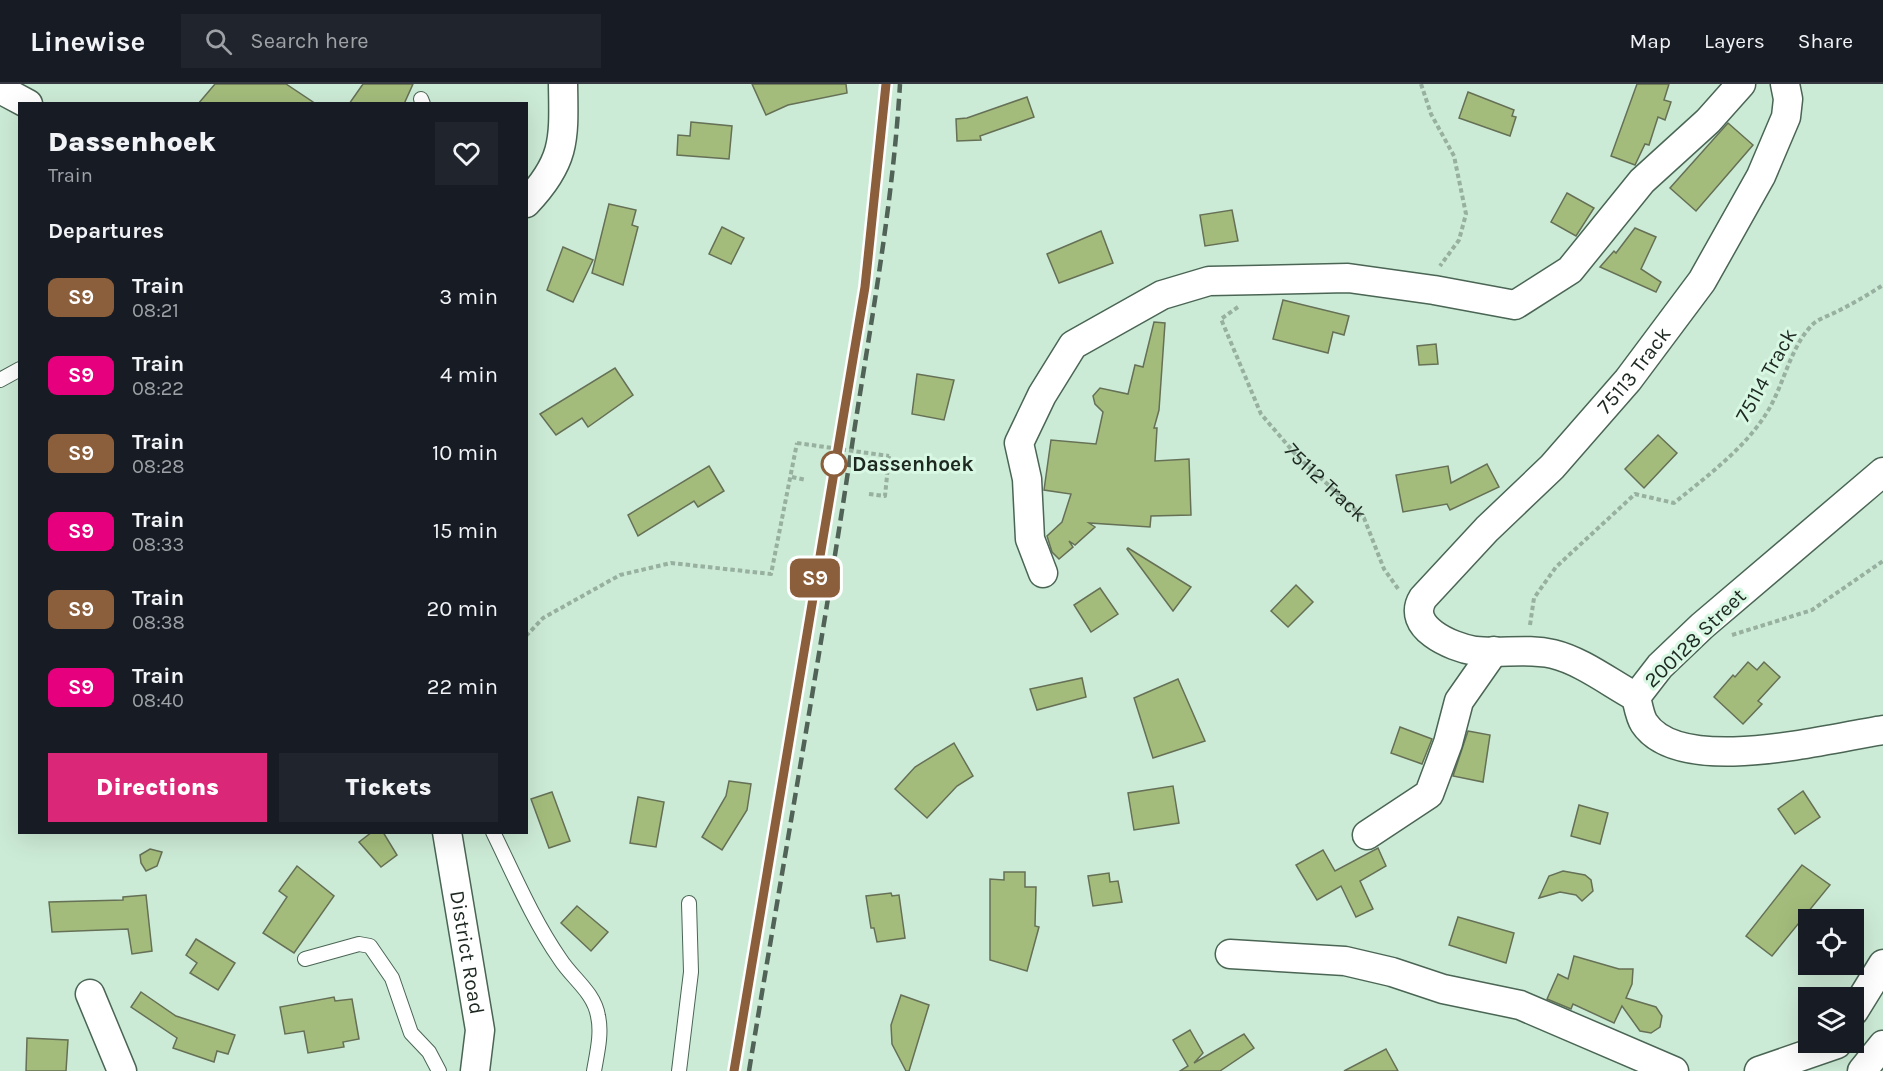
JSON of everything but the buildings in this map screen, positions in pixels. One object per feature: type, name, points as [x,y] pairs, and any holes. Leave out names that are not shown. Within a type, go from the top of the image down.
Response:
[{"type":"street","points":[[528,201],[548,181],[557,160],[564,127],[563,84]]},
{"type":"street","points":[[1043,573],[1030,538],[1027,479],[1019,443],[1042,395],[1073,345],[1162,296],[1209,282],[1348,278],[1434,290],[1515,305],[1570,270],[1642,181],[1708,121],[1741,84]]},
{"type":"street","name":"75113 Track","points":[[1418,617],[1419,605],[1423,598],[1487,529],[1559,458],[1628,380],[1702,281],[1770,157],[1786,117],[1788,99],[1785,84]]},
{"type":"street","points":[[0,89],[24,102]]},
{"type":"street","name":"200128 Street","points":[[1883,471],[1660,666],[1636,697],[1644,723],[1660,737],[1706,753],[1733,753],[1883,730]]},
{"type":"street","points":[[1418,617],[1426,628],[1443,639],[1473,651],[1528,650],[1555,654],[1636,697]]},
{"type":"street","points":[[1367,835],[1429,794],[1448,743],[1459,701],[1494,651]]},
{"type":"street","name":"District Road","points":[[447,834],[480,1030],[475,1071]]},
{"type":"street","points":[[1230,954],[1346,961],[1392,972],[1443,989],[1520,1005],[1674,1071]]},
{"type":"street","points":[[1864,995],[1883,964]]},
{"type":"street","points":[[90,993],[122,1071]]},
{"type":"street","points":[[1862,1071],[1883,1045]]},
{"type":"street","points":[[1759,1071],[1809,1053]]},
{"type":"street","points":[[1824,1071],[1832,1053]]},
{"type":"lane","points":[[0,380],[18,370]]},
{"type":"lane","points":[[494,834],[543,932],[561,961],[586,989],[598,1015],[599,1041],[594,1071]]},
{"type":"lane","points":[[679,1071],[691,972],[689,903]]},
{"type":"lane","points":[[305,959],[359,944],[370,946],[392,978],[411,1033],[429,1052],[439,1071]]},
{"type":"path","points":[[1422,84],[1431,114],[1454,156],[1466,214],[1459,240],[1434,274]]},
{"type":"path","name":"75114 Track","points":[[1528,650],[1534,598],[1556,567],[1635,494],[1674,503],[1703,479],[1745,441],[1765,415],[1779,391],[1801,337],[1814,322],[1864,298],[1883,285]]},
{"type":"path","name":"75112 Track","points":[[1239,306],[1221,319],[1261,414],[1297,456],[1364,518],[1384,569],[1418,617]]},
{"type":"path","points":[[528,634],[543,618],[620,575],[671,563],[771,574],[797,443],[889,456],[885,496],[869,494]]},
{"type":"path","points":[[792,477],[806,480]]},
{"type":"path","points":[[1687,643],[1739,634],[1812,610],[1883,561]]},
{"type":"railway","points":[[734,1071],[865,287],[886,84]]},
{"type":"railway","points":[[749,1071],[875,302],[897,128],[900,84]]},
{"type":"train","name":"S9","points":[[734,1071],[865,287],[886,84]]},
{"type":"place","name":"Dassenhoek","points":[[834,464]]}]
